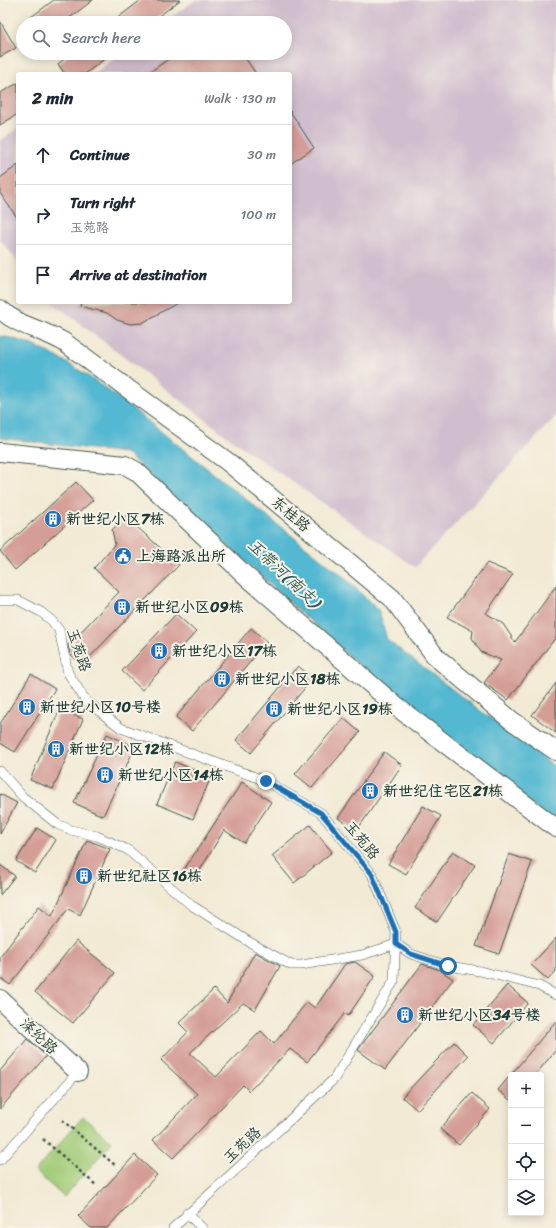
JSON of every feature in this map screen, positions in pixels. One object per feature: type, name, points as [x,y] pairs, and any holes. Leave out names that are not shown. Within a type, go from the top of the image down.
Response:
[{"type":"street","name":"东桂路","points":[[0,309],[22,325],[34,330],[47,332],[64,342],[228,462],[392,598],[436,657],[511,720],[556,751]]},
{"type":"street","points":[[0,452],[125,465],[136,471],[246,575],[396,707],[556,828]]},
{"type":"street","name":"涤纶路","points":[[0,999],[78,1072]]},
{"type":"lane","name":"玉苑路","points":[[0,600],[18,600],[41,612],[52,622],[59,630],[68,673],[86,701],[121,728],[266,781],[321,813],[372,874],[396,932],[394,981],[334,1079],[187,1213],[173,1228]]},
{"type":"lane","points":[[0,771],[23,797],[57,824],[71,830],[97,836],[128,850],[191,905],[251,943],[291,965],[301,965],[362,955],[396,944],[411,954],[448,966],[480,971],[539,986],[556,995]]},
{"type":"lane","points":[[0,1160],[78,1072]]},
{"type":"lane","points":[[187,1213],[202,1228]]},
{"type":"path","points":[[62,1120],[116,1166]]},
{"type":"path","points":[[43,1139],[97,1186]]},
{"type":"shaded area","points":[[195,0],[556,0],[556,416],[415,567],[228,437],[55,304],[292,304],[292,72],[96,72],[112,60],[292,60],[292,16],[173,16]]},
{"type":"shaded area","points":[[16,129],[16,259],[0,239],[0,141]]},
{"type":"green space","points":[[83,1117],[112,1142],[64,1197],[35,1171]]},
{"type":"water","name":"玉带河(南支)","points":[[0,336],[24,342],[48,352],[99,384],[124,402],[344,577],[379,611],[387,640],[556,768],[556,822],[431,731],[126,453],[0,438]]},
{"type":"building","points":[[54,0],[93,0],[72,16],[32,16]]},
{"type":"building","points":[[141,0],[180,0],[159,16],[120,16]]},
{"type":"building","points":[[0,21],[16,48],[0,57]]},
{"type":"building","points":[[63,60],[103,60],[88,72],[64,72],[58,64]]},
{"type":"building","points":[[167,60],[247,60],[255,72],[150,72]]},
{"type":"building","points":[[16,84],[16,115],[0,125],[0,93]]},
{"type":"building","points":[[292,114],[314,148],[292,163]]},
{"type":"building","points":[[16,166],[16,216],[0,193],[0,178]]},
{"type":"building","points":[[80,304],[175,304],[142,323],[130,324],[117,320],[107,313],[80,306]]},
{"type":"building","name":"新世纪小区7栋","points":[[76,482],[93,500],[15,570],[0,551]]},
{"type":"building","points":[[125,516],[179,565],[82,665],[70,654],[68,645],[119,592],[94,568],[115,544],[112,530]]},
{"type":"building","points":[[487,563],[513,574],[486,613],[503,624],[515,642],[556,586],[556,637],[508,700],[484,683],[501,660],[481,652],[472,638],[473,631],[447,617]]},
{"type":"building","name":"新世纪小区17栋","points":[[176,614],[196,632],[142,690],[122,671]]},
{"type":"building","name":"新世纪小区18栋","points":[[251,628],[267,642],[192,731],[176,717]]},
{"type":"building","name":"新世纪小区19栋","points":[[298,666],[313,678],[251,753],[236,740]]},
{"type":"building","name":"新世纪小区10号楼","points":[[31,674],[55,689],[15,752],[0,743],[0,724]]},
{"type":"building","points":[[556,683],[556,733],[532,715]]},
{"type":"building","name":"新世纪小区12栋","points":[[60,709],[83,719],[53,789],[30,780]]},
{"type":"building","points":[[343,718],[360,732],[312,788],[295,774]]},
{"type":"building","name":"新世纪小区14栋","points":[[107,734],[135,747],[103,816],[74,803]]},
{"type":"building","name":"新世纪住宅区21栋","points":[[384,752],[402,765],[357,830],[338,818]]},
{"type":"building","points":[[175,762],[211,777],[193,819],[157,804]]},
{"type":"building","points":[[242,782],[271,802],[244,843],[224,830],[193,882],[181,874]]},
{"type":"building","points":[[0,794],[17,803],[0,834]]},
{"type":"building","points":[[423,806],[441,816],[406,874],[388,864]]},
{"type":"building","points":[[310,825],[332,852],[294,883],[272,856]]},
{"type":"building","points":[[37,828],[56,840],[35,873],[16,861]]},
{"type":"building","points":[[87,840],[110,849],[80,915],[68,909],[10,985],[0,978],[0,957],[39,906],[52,916]]},
{"type":"building","points":[[453,851],[475,865],[437,922],[415,908]]},
{"type":"building","points":[[509,854],[532,862],[499,954],[476,946]]},
{"type":"building","points":[[0,865],[15,876],[0,895]]},
{"type":"building","points":[[556,938],[556,971],[548,980],[531,965]]},
{"type":"building","points":[[76,941],[115,973],[73,1023],[35,992]]},
{"type":"building","points":[[255,952],[280,966],[255,1010],[243,1003],[190,1053],[216,1077],[261,1031],[274,1044],[307,1002],[315,1008],[345,964],[355,962],[375,976],[348,1016],[345,1013],[307,1062],[290,1049],[249,1091],[243,1085],[173,1158],[153,1140],[197,1094],[161,1060],[188,1032],[179,1023],[214,989],[227,1003]]},
{"type":"building","name":"新世纪小区34号楼","points":[[422,964],[440,970],[453,979],[385,1070],[358,1050]]},
{"type":"building","points":[[507,985],[528,1003],[494,1043],[473,1025]]},
{"type":"building","points":[[556,1021],[556,1050],[538,1072],[513,1072]]},
{"type":"building","points":[[27,1039],[46,1056],[0,1109],[0,1071]]},
{"type":"building","points":[[454,1042],[468,1056],[417,1110],[402,1097]]},
{"type":"building","points":[[508,1078],[508,1098],[498,1090]]},
{"type":"building","points":[[472,1093],[490,1109],[459,1145],[440,1129]]},
{"type":"building","points":[[135,1155],[157,1175],[107,1228],[91,1228],[78,1216]]},
{"type":"place","name":"新世纪小区7栋","points":[[53,519]]},
{"type":"place","name":"上海路派出所","points":[[123,556]]},
{"type":"place","name":"新世纪小区09栋","points":[[122,607]]},
{"type":"place","name":"新世纪小区17栋","points":[[159,651]]},
{"type":"place","name":"新世纪小区18栋","points":[[222,679]]},
{"type":"place","name":"新世纪小区10号楼","points":[[27,707]]},
{"type":"place","name":"新世纪小区19栋","points":[[274,709]]},
{"type":"place","name":"新世纪小区12栋","points":[[56,749]]},
{"type":"place","name":"新世纪小区14栋","points":[[105,775]]},
{"type":"place","name":"新世纪住宅区21栋","points":[[370,791]]},
{"type":"place","name":"新世纪社区16栋","points":[[84,876]]},
{"type":"place","name":"新世纪小区34号楼","points":[[405,1015]]},
{"type":"route","points":[[266,781],[321,813],[372,874],[396,932],[396,944],[411,954],[448,966]]}]
